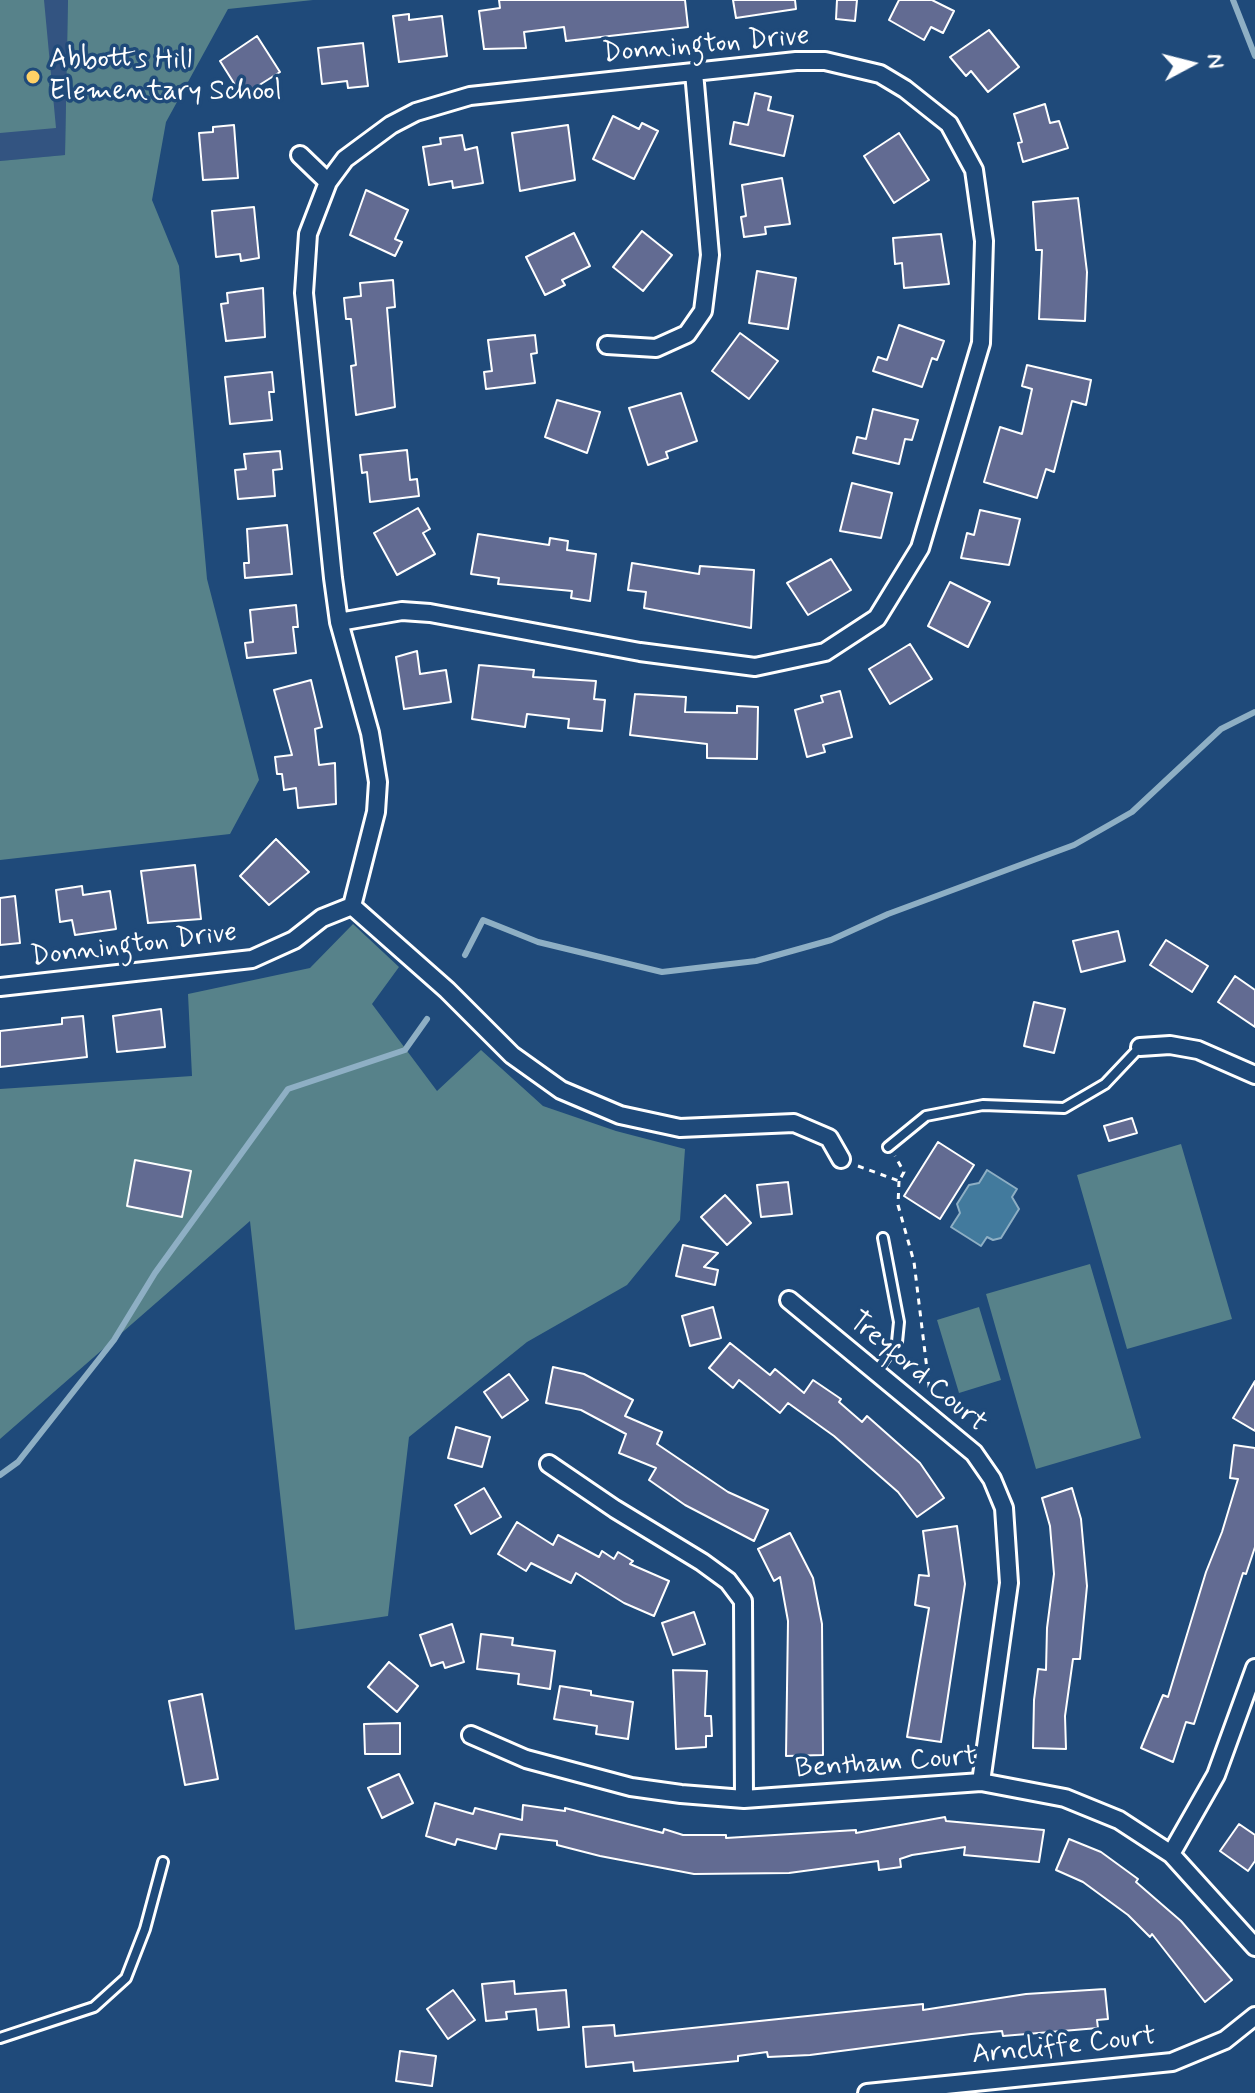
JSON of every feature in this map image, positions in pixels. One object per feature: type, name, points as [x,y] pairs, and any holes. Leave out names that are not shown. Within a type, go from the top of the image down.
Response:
[{"type":"street","name":"Donnington Drive","points":[[0,987],[252,959],[294,940],[322,918],[352,906],[376,812],[378,782],[370,733],[339,622],[304,293],[308,234],[328,182],[345,159],[403,118],[443,102],[470,96],[825,61],[880,74],[905,89],[949,124],[974,170],[984,241],[981,343],[920,548],[877,618],[825,652],[755,667],[593,644],[430,613],[402,611],[339,622]]},
{"type":"street","points":[[607,345],[656,348],[687,334],[703,311],[710,255],[694,72]]},
{"type":"street","points":[[300,155],[328,182]]},
{"type":"street","points":[[352,906],[447,990],[512,1055],[561,1090],[620,1115],[680,1128],[794,1123],[829,1138],[841,1159]]},
{"type":"street","points":[[1140,1047],[1170,1045],[1198,1050],[1255,1075]]},
{"type":"street","name":"Treyford Court","points":[[789,1300],[974,1453],[992,1479],[1004,1508],[1009,1583],[981,1782]]},
{"type":"street","points":[[549,1464],[702,1562],[728,1581],[743,1601],[744,1799]]},
{"type":"street","points":[[1171,1854],[1216,1775],[1255,1668]]},
{"type":"street","name":"Bentham Court","points":[[471,1735],[526,1759],[631,1787],[744,1799],[981,1782],[1065,1798],[1119,1820],[1171,1854],[1255,1947]]},
{"type":"street","name":"Arncliffe Court","points":[[867,2093],[1172,2062],[1225,2040],[1255,2016]]},
{"type":"lane","points":[[888,1147],[926,1116],[983,1105],[1064,1108],[1105,1084],[1140,1047]]},
{"type":"lane","points":[[876,1371],[897,1342],[899,1322],[883,1238]]},
{"type":"lane","points":[[0,2038],[94,2007],[126,1978],[145,1929],[163,1862]]},
{"type":"path","points":[[888,1147],[904,1172],[899,1181],[898,1205],[914,1262],[930,1394],[937,1400]]},
{"type":"path","points":[[841,1159],[899,1181]]},
{"type":"shaded area","name":"Abbotts Hill Elementary School","points":[[0,0],[68,0],[65,155],[0,161]]},
{"type":"shaded area","points":[[987,1170],[1017,1189],[1012,1197],[1019,1209],[1001,1238],[993,1240],[987,1237],[981,1246],[951,1227],[960,1213],[957,1204],[969,1185],[979,1183]]},
{"type":"green space","name":"Abbotts Hill Elementary School","points":[[0,0],[44,0],[56,128],[0,133]]},
{"type":"green space","points":[[68,0],[313,0],[228,9],[166,122],[152,200],[179,266],[207,579],[259,780],[230,834],[0,860],[0,161],[65,155]]},
{"type":"green space","points":[[353,924],[399,967],[372,1004],[437,1091],[481,1050],[543,1106],[616,1131],[685,1149],[680,1220],[627,1285],[527,1342],[409,1437],[388,1616],[295,1630],[250,1221],[0,1439],[0,1089],[192,1076],[188,994],[310,968]]},
{"type":"green space","points":[[1181,1144],[1232,1319],[1127,1349],[1077,1175]]},
{"type":"green space","points":[[1090,1264],[1141,1438],[1036,1469],[986,1294]]},
{"type":"green space","points":[[979,1307],[1001,1380],[959,1393],[937,1320]]},
{"type":"building","points":[[499,0],[685,0],[688,27],[566,41],[564,27],[524,32],[526,48],[484,49],[479,11],[500,8]]},
{"type":"building","points":[[733,0],[795,0],[796,9],[736,18]]},
{"type":"building","points":[[837,0],[857,0],[855,21],[836,19]]},
{"type":"building","points":[[899,0],[932,0],[954,11],[943,33],[931,27],[924,40],[889,20]]},
{"type":"building","points":[[409,14],[409,20],[442,16],[447,56],[399,62],[393,16]]},
{"type":"building","points":[[989,30],[1019,67],[988,92],[971,71],[966,76],[950,57]]},
{"type":"building","points":[[257,36],[280,72],[242,96],[220,61]]},
{"type":"building","points":[[363,43],[368,86],[348,88],[347,81],[322,84],[318,48]]},
{"type":"building","points":[[755,93],[771,97],[768,110],[793,116],[784,156],[730,144],[734,122],[748,125]]},
{"type":"building","points":[[1045,104],[1050,123],[1059,121],[1068,148],[1023,162],[1018,143],[1022,142],[1014,114]]},
{"type":"building","points":[[613,116],[639,129],[642,123],[658,131],[634,179],[593,159]]},
{"type":"building","points":[[234,125],[238,178],[203,180],[199,133],[213,132],[213,127]]},
{"type":"building","points":[[568,125],[575,180],[520,191],[512,133]]},
{"type":"building","points":[[899,133],[929,180],[894,203],[864,156]]},
{"type":"building","points":[[462,135],[465,150],[477,147],[483,183],[453,188],[452,181],[429,185],[423,147],[441,144],[440,138]]},
{"type":"building","points":[[782,178],[790,224],[765,227],[766,234],[744,237],[741,217],[746,216],[742,185]]},
{"type":"building","points":[[366,190],[408,210],[395,239],[402,242],[395,256],[350,235]]},
{"type":"building","points":[[1078,198],[1087,272],[1085,321],[1039,319],[1042,250],[1036,250],[1033,202]]},
{"type":"building","points":[[254,207],[259,258],[241,261],[240,254],[216,257],[212,211]]},
{"type":"building","points":[[642,231],[672,255],[643,291],[613,267]]},
{"type":"building","points":[[574,233],[590,266],[562,280],[565,285],[545,295],[526,257]]},
{"type":"building","points":[[941,234],[949,284],[904,288],[902,263],[895,264],[893,238]]},
{"type":"building","points":[[757,271],[796,278],[788,329],[749,323]]},
{"type":"building","points":[[393,280],[395,307],[387,308],[395,407],[356,415],[351,366],[356,365],[351,319],[346,319],[344,298],[361,296],[360,283]]},
{"type":"building","points":[[263,288],[265,337],[226,341],[221,304],[228,303],[227,293]]},
{"type":"building","points":[[899,325],[944,341],[937,360],[932,358],[922,387],[873,371],[878,357],[887,360]]},
{"type":"building","points":[[740,333],[778,361],[749,399],[712,371]]},
{"type":"building","points":[[535,335],[537,353],[531,354],[535,383],[486,389],[484,372],[492,371],[488,340]]},
{"type":"building","points":[[1027,365],[1091,380],[1086,405],[1072,401],[1054,472],[1046,469],[1037,498],[984,482],[1000,427],[1022,434],[1032,389],[1022,386]]},
{"type":"building","points":[[272,372],[274,392],[269,392],[272,420],[230,424],[225,377]]},
{"type":"building","points":[[681,393],[697,441],[666,452],[668,458],[648,465],[629,408]]},
{"type":"building","points":[[557,400],[600,412],[587,453],[545,437]]},
{"type":"building","points":[[873,409],[918,420],[912,440],[905,439],[899,464],[853,453],[857,437],[866,439]]},
{"type":"building","points":[[407,450],[410,480],[417,479],[419,496],[370,502],[367,472],[362,473],[360,455]]},
{"type":"building","points":[[280,451],[282,469],[273,470],[275,496],[238,499],[235,470],[246,469],[244,454]]},
{"type":"building","points":[[852,483],[892,493],[881,538],[840,531]]},
{"type":"building","points":[[418,508],[430,529],[423,533],[435,554],[397,575],[374,533]]},
{"type":"building","points":[[980,510],[1020,519],[1009,565],[961,558],[967,533],[974,535]]},
{"type":"building","points":[[287,525],[292,574],[245,578],[244,563],[249,563],[247,529]]},
{"type":"building","points":[[478,534],[549,545],[550,538],[568,541],[567,550],[596,554],[590,601],[571,598],[572,591],[498,584],[499,578],[471,574]]},
{"type":"building","points":[[831,559],[851,590],[808,615],[787,583]]},
{"type":"building","points":[[632,563],[699,574],[700,566],[754,570],[751,628],[644,608],[646,592],[628,590]]},
{"type":"building","points":[[950,582],[990,602],[968,647],[928,626]]},
{"type":"building","points":[[296,605],[298,627],[293,627],[296,653],[247,658],[245,643],[253,642],[250,610]]},
{"type":"building","points":[[910,644],[932,679],[890,704],[869,669]]},
{"type":"building","points":[[417,651],[420,674],[446,670],[451,702],[404,709],[396,657]]},
{"type":"building","points":[[479,665],[534,670],[533,677],[596,681],[594,699],[605,700],[602,731],[568,728],[569,719],[527,714],[525,727],[472,719]]},
{"type":"building","points":[[311,680],[322,727],[315,729],[319,765],[335,763],[336,804],[298,808],[296,788],[284,790],[282,774],[277,774],[275,757],[292,755],[274,690]]},
{"type":"building","points":[[840,691],[852,737],[823,745],[825,752],[807,757],[795,710],[823,702],[821,696]]},
{"type":"building","points":[[635,694],[686,697],[685,712],[737,713],[737,706],[758,707],[757,759],[707,758],[707,744],[630,735]]},
{"type":"building","points":[[276,839],[309,872],[269,905],[240,876]]},
{"type":"building","points":[[195,865],[201,919],[148,923],[141,871]]},
{"type":"building","points":[[82,886],[83,895],[110,891],[116,929],[75,935],[72,920],[60,922],[56,890]]},
{"type":"building","points":[[15,896],[20,943],[0,945],[0,898]]},
{"type":"building","points":[[1118,931],[1125,961],[1081,972],[1073,941]]},
{"type":"building","points":[[1166,940],[1208,966],[1192,992],[1150,965]]},
{"type":"building","points":[[1235,976],[1255,990],[1255,1027],[1218,1002]]},
{"type":"building","points":[[1034,1002],[1065,1009],[1054,1053],[1024,1046]]},
{"type":"building","points":[[161,1009],[165,1047],[117,1052],[113,1016]]},
{"type":"building","points":[[83,1016],[87,1057],[0,1067],[0,1031],[62,1024],[62,1018]]},
{"type":"building","points":[[1132,1118],[1137,1133],[1109,1141],[1104,1126]]},
{"type":"building","points":[[938,1142],[974,1165],[940,1219],[904,1196]]},
{"type":"building","points":[[135,1160],[191,1171],[182,1217],[127,1206]]},
{"type":"building","points":[[788,1182],[792,1214],[761,1217],[757,1185]]},
{"type":"building","points":[[725,1195],[751,1223],[727,1245],[701,1217]]},
{"type":"building","points":[[683,1245],[718,1253],[704,1267],[718,1270],[715,1285],[676,1276]]},
{"type":"building","points":[[713,1307],[721,1338],[690,1346],[682,1316]]},
{"type":"building","points":[[730,1343],[770,1375],[775,1369],[804,1393],[813,1380],[841,1399],[839,1402],[862,1422],[867,1416],[920,1463],[944,1498],[917,1517],[898,1492],[834,1436],[788,1403],[780,1413],[739,1380],[733,1388],[709,1368]]},
{"type":"building","points":[[553,1367],[584,1374],[633,1400],[625,1416],[662,1432],[657,1444],[728,1492],[768,1510],[754,1541],[685,1505],[649,1480],[656,1468],[619,1453],[626,1434],[581,1410],[546,1403]]},
{"type":"building","points":[[509,1374],[528,1400],[502,1418],[484,1392]]},
{"type":"building","points":[[1255,1381],[1255,1431],[1233,1418]]},
{"type":"building","points":[[456,1427],[490,1437],[482,1467],[448,1458]]},
{"type":"building","points":[[1234,1445],[1255,1448],[1255,1547],[1246,1574],[1243,1573],[1194,1724],[1186,1722],[1173,1762],[1141,1748],[1163,1695],[1168,1697],[1206,1572],[1222,1532],[1238,1479],[1230,1478]]},
{"type":"building","points":[[484,1488],[501,1517],[471,1534],[455,1505]]},
{"type":"building","points":[[1072,1488],[1081,1519],[1087,1586],[1080,1659],[1073,1659],[1065,1716],[1066,1749],[1033,1748],[1034,1700],[1038,1669],[1046,1670],[1047,1628],[1054,1574],[1050,1526],[1042,1498]]},
{"type":"building","points":[[517,1522],[553,1545],[558,1535],[599,1557],[602,1551],[614,1559],[618,1552],[633,1561],[630,1564],[669,1581],[654,1616],[624,1603],[576,1573],[571,1583],[531,1563],[526,1571],[498,1554]]},
{"type":"building","points":[[957,1526],[965,1584],[941,1742],[907,1737],[929,1608],[915,1605],[919,1575],[929,1576],[923,1531]]},
{"type":"building","points":[[790,1533],[813,1578],[822,1624],[823,1755],[786,1756],[788,1621],[780,1577],[774,1581],[758,1549]]},
{"type":"building","points":[[694,1612],[705,1644],[673,1655],[662,1623]]},
{"type":"building","points":[[452,1624],[464,1662],[445,1668],[443,1662],[431,1666],[420,1635]]},
{"type":"building","points":[[481,1634],[513,1638],[512,1645],[555,1651],[550,1689],[518,1684],[519,1674],[477,1669]]},
{"type":"building","points":[[389,1662],[418,1686],[397,1712],[368,1687]]},
{"type":"building","points":[[673,1670],[707,1671],[705,1716],[711,1716],[712,1736],[706,1736],[706,1747],[676,1749]]},
{"type":"building","points":[[560,1686],[633,1702],[628,1739],[596,1734],[597,1726],[554,1719]]},
{"type":"building","points":[[202,1694],[218,1779],[185,1785],[169,1701]]},
{"type":"building","points":[[400,1723],[400,1754],[365,1754],[364,1724]]},
{"type":"building","points":[[399,1774],[413,1803],[382,1818],[368,1788]]},
{"type":"building","points":[[435,1803],[473,1814],[475,1808],[522,1820],[523,1805],[565,1811],[565,1808],[663,1833],[664,1829],[683,1835],[726,1835],[726,1838],[856,1830],[856,1833],[945,1817],[946,1821],[1044,1830],[1039,1862],[964,1855],[965,1847],[912,1855],[900,1859],[901,1867],[879,1870],[878,1861],[789,1873],[694,1874],[600,1856],[557,1845],[557,1841],[500,1834],[496,1849],[457,1839],[455,1845],[426,1836]]},
{"type":"building","points":[[1239,1824],[1255,1835],[1255,1861],[1248,1871],[1220,1851]]},
{"type":"building","points":[[1069,1839],[1101,1852],[1138,1879],[1136,1882],[1181,1921],[1232,1980],[1205,2002],[1152,1934],[1150,1937],[1128,1915],[1083,1882],[1056,1870]]},
{"type":"building","points":[[514,1981],[515,1994],[566,1990],[569,2027],[538,2030],[536,2009],[506,2012],[507,2019],[486,2021],[482,1984]]},
{"type":"building","points":[[1105,1989],[1108,2019],[1097,2020],[1098,2028],[1003,2036],[1002,2031],[810,2055],[768,2057],[767,2052],[738,2056],[738,2061],[634,2071],[633,2062],[586,2067],[583,2027],[614,2025],[615,2036],[923,2004],[923,2010],[1026,1994]]},
{"type":"building","points":[[453,1990],[475,2020],[448,2039],[427,2009]]},
{"type":"building","points":[[400,2051],[436,2056],[432,2086],[396,2081]]},
{"type":"waterway","points":[[1233,0],[1255,56]]},
{"type":"waterway","points":[[465,955],[483,920],[538,942],[662,972],[756,961],[831,940],[888,914],[1074,845],[1132,812],[1221,729],[1255,712]]},
{"type":"waterway","points":[[0,1475],[18,1462],[114,1340],[155,1273],[288,1089],[405,1050],[427,1019]]},
{"type":"place","name":"Abbotts Hill Elementary School","points":[[33,77]]}]
